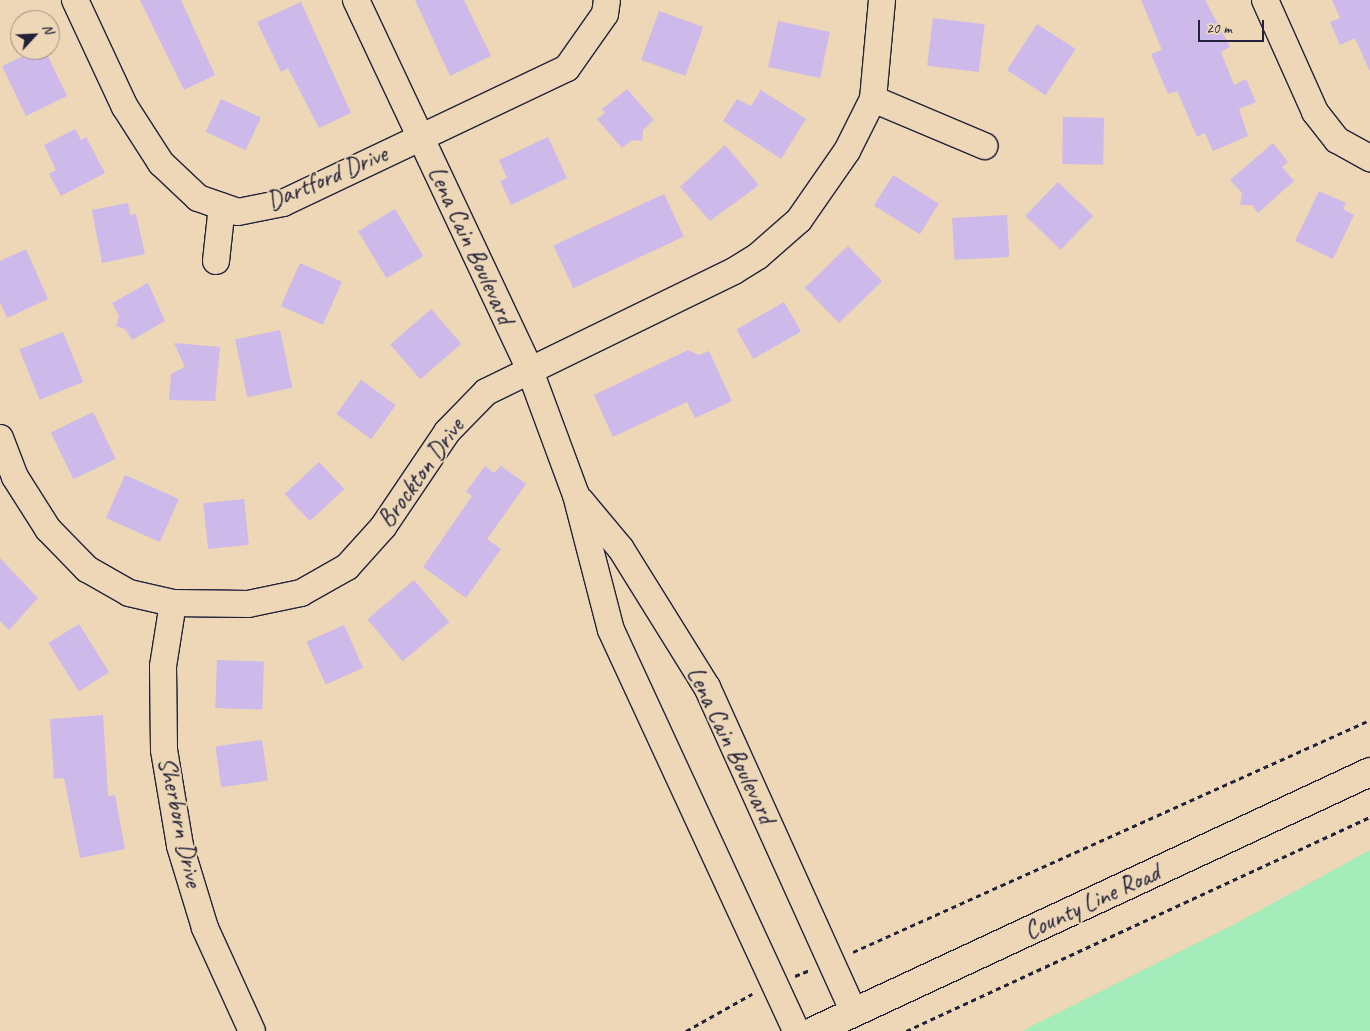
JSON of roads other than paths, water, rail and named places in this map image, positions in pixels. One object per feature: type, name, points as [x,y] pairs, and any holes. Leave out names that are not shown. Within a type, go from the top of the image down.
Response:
[{"type":"main road","name":"County Line Road","points":[[814,1031],[1370,772]]},
{"type":"street","name":"Dartford Drive","points":[[75,0],[142,138],[180,183],[198,198],[238,212],[283,203],[567,68],[601,21],[606,0]]},
{"type":"street","name":"Lena Cain Boulevard","points":[[356,0],[529,368],[576,495],[611,630],[776,983],[796,1031]]},
{"type":"street","name":"Brockton Drive","points":[[0,438],[15,477],[48,529],[87,569],[129,593],[173,603],[248,604],[292,595],[347,567],[383,527],[465,411],[486,392],[529,368],[758,256],[818,197],[873,99],[882,0]]},
{"type":"street","points":[[1265,0],[1315,112],[1337,140],[1370,158]]},
{"type":"street","points":[[873,99],[984,146]]},
{"type":"street","points":[[216,261],[222,206]]},
{"type":"street","name":"Lena Cain Boulevard","points":[[576,495],[621,549],[707,687],[854,1012]]},
{"type":"street","name":"Sherborn Drive","points":[[173,603],[163,666],[164,750],[180,846],[205,928],[252,1031]]}]
